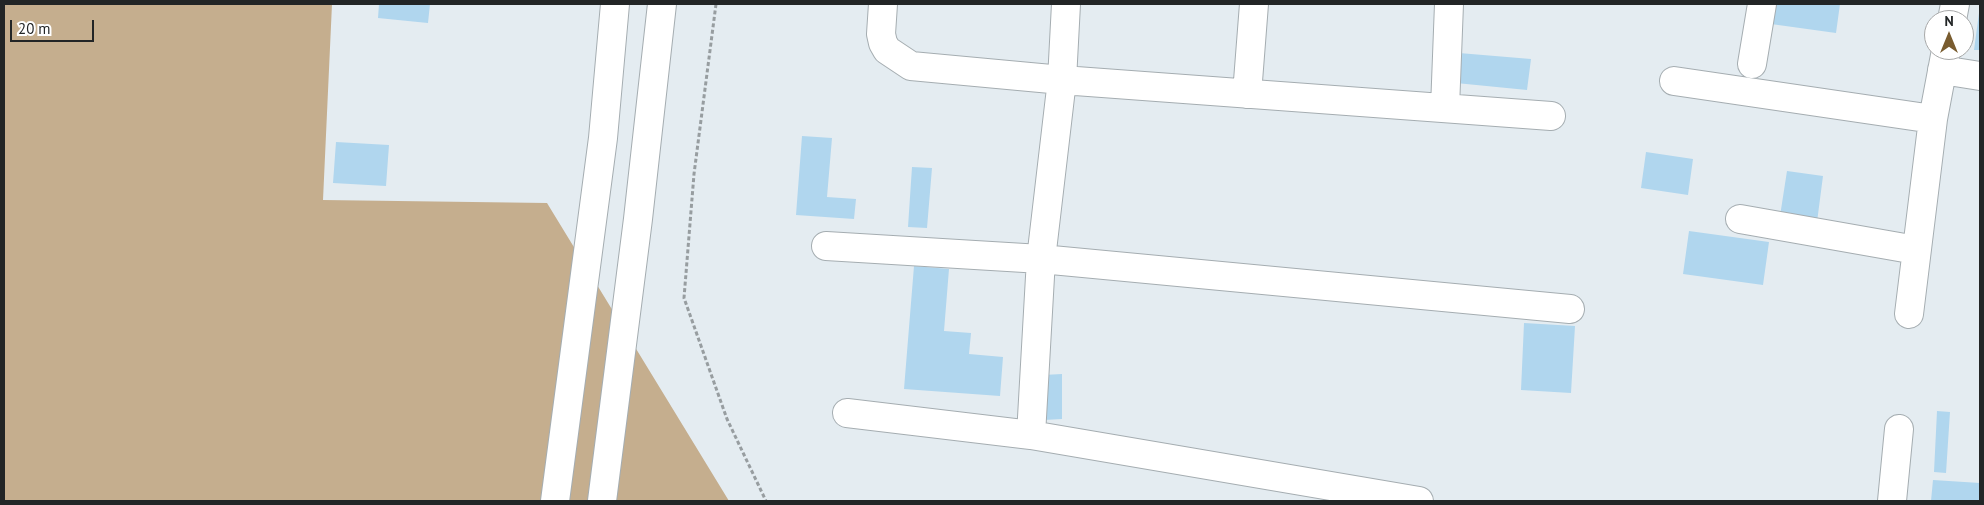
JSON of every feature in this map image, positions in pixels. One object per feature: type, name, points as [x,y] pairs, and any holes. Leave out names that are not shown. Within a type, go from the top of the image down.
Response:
[{"type":"street","points":[[555,501],[603,138],[615,4]]},
{"type":"street","points":[[602,501],[638,219],[662,4]]},
{"type":"street","points":[[883,4],[881,34],[883,43],[887,50],[911,66],[1062,80],[1551,116]]},
{"type":"street","points":[[1031,435],[1041,260],[1062,80],[1066,4]]},
{"type":"street","points":[[1247,94],[1254,4]]},
{"type":"street","points":[[1445,108],[1449,4]]},
{"type":"street","points":[[1752,64],[1762,4]]},
{"type":"street","points":[[1910,314],[1932,119],[1944,60],[1980,76]]},
{"type":"street","points":[[1674,81],[1932,119]]},
{"type":"street","points":[[1740,219],[1916,250]]},
{"type":"street","points":[[826,246],[1041,260],[1570,309]]},
{"type":"street","points":[[847,412],[1031,435],[1419,501]]},
{"type":"street","points":[[1892,501],[1899,429]]},
{"type":"path","points":[[716,4],[694,174],[684,298],[728,419],[766,501]]},
{"type":"shaded area","points":[[4,4],[332,4],[323,200],[547,203],[729,501],[4,501]]},
{"type":"building","points":[[379,4],[430,4],[428,23],[378,18]]},
{"type":"building","points":[[1774,4],[1840,4],[1836,33],[1771,24]]},
{"type":"building","points":[[1979,13],[1980,13],[1980,50],[1974,50]]},
{"type":"building","points":[[1459,53],[1531,59],[1527,90],[1456,83]]},
{"type":"building","points":[[802,136],[832,138],[827,197],[856,199],[854,219],[796,215]]},
{"type":"building","points":[[336,142],[389,145],[386,186],[333,183]]},
{"type":"building","points":[[1646,152],[1693,159],[1688,195],[1641,188]]},
{"type":"building","points":[[912,167],[932,168],[927,228],[908,227]]},
{"type":"building","points":[[1787,171],[1823,176],[1817,222],[1780,216]]},
{"type":"building","points":[[1689,231],[1769,242],[1763,285],[1683,274]]},
{"type":"building","points":[[914,266],[949,269],[944,331],[971,333],[969,354],[1003,357],[1000,396],[904,389]]},
{"type":"building","points":[[1524,323],[1575,326],[1571,393],[1521,390]]},
{"type":"building","points":[[1062,374],[1062,419],[1044,420],[1043,375]]},
{"type":"building","points":[[1937,411],[1950,412],[1946,473],[1934,472]]},
{"type":"building","points":[[1933,480],[1980,483],[1980,501],[1931,501]]}]
